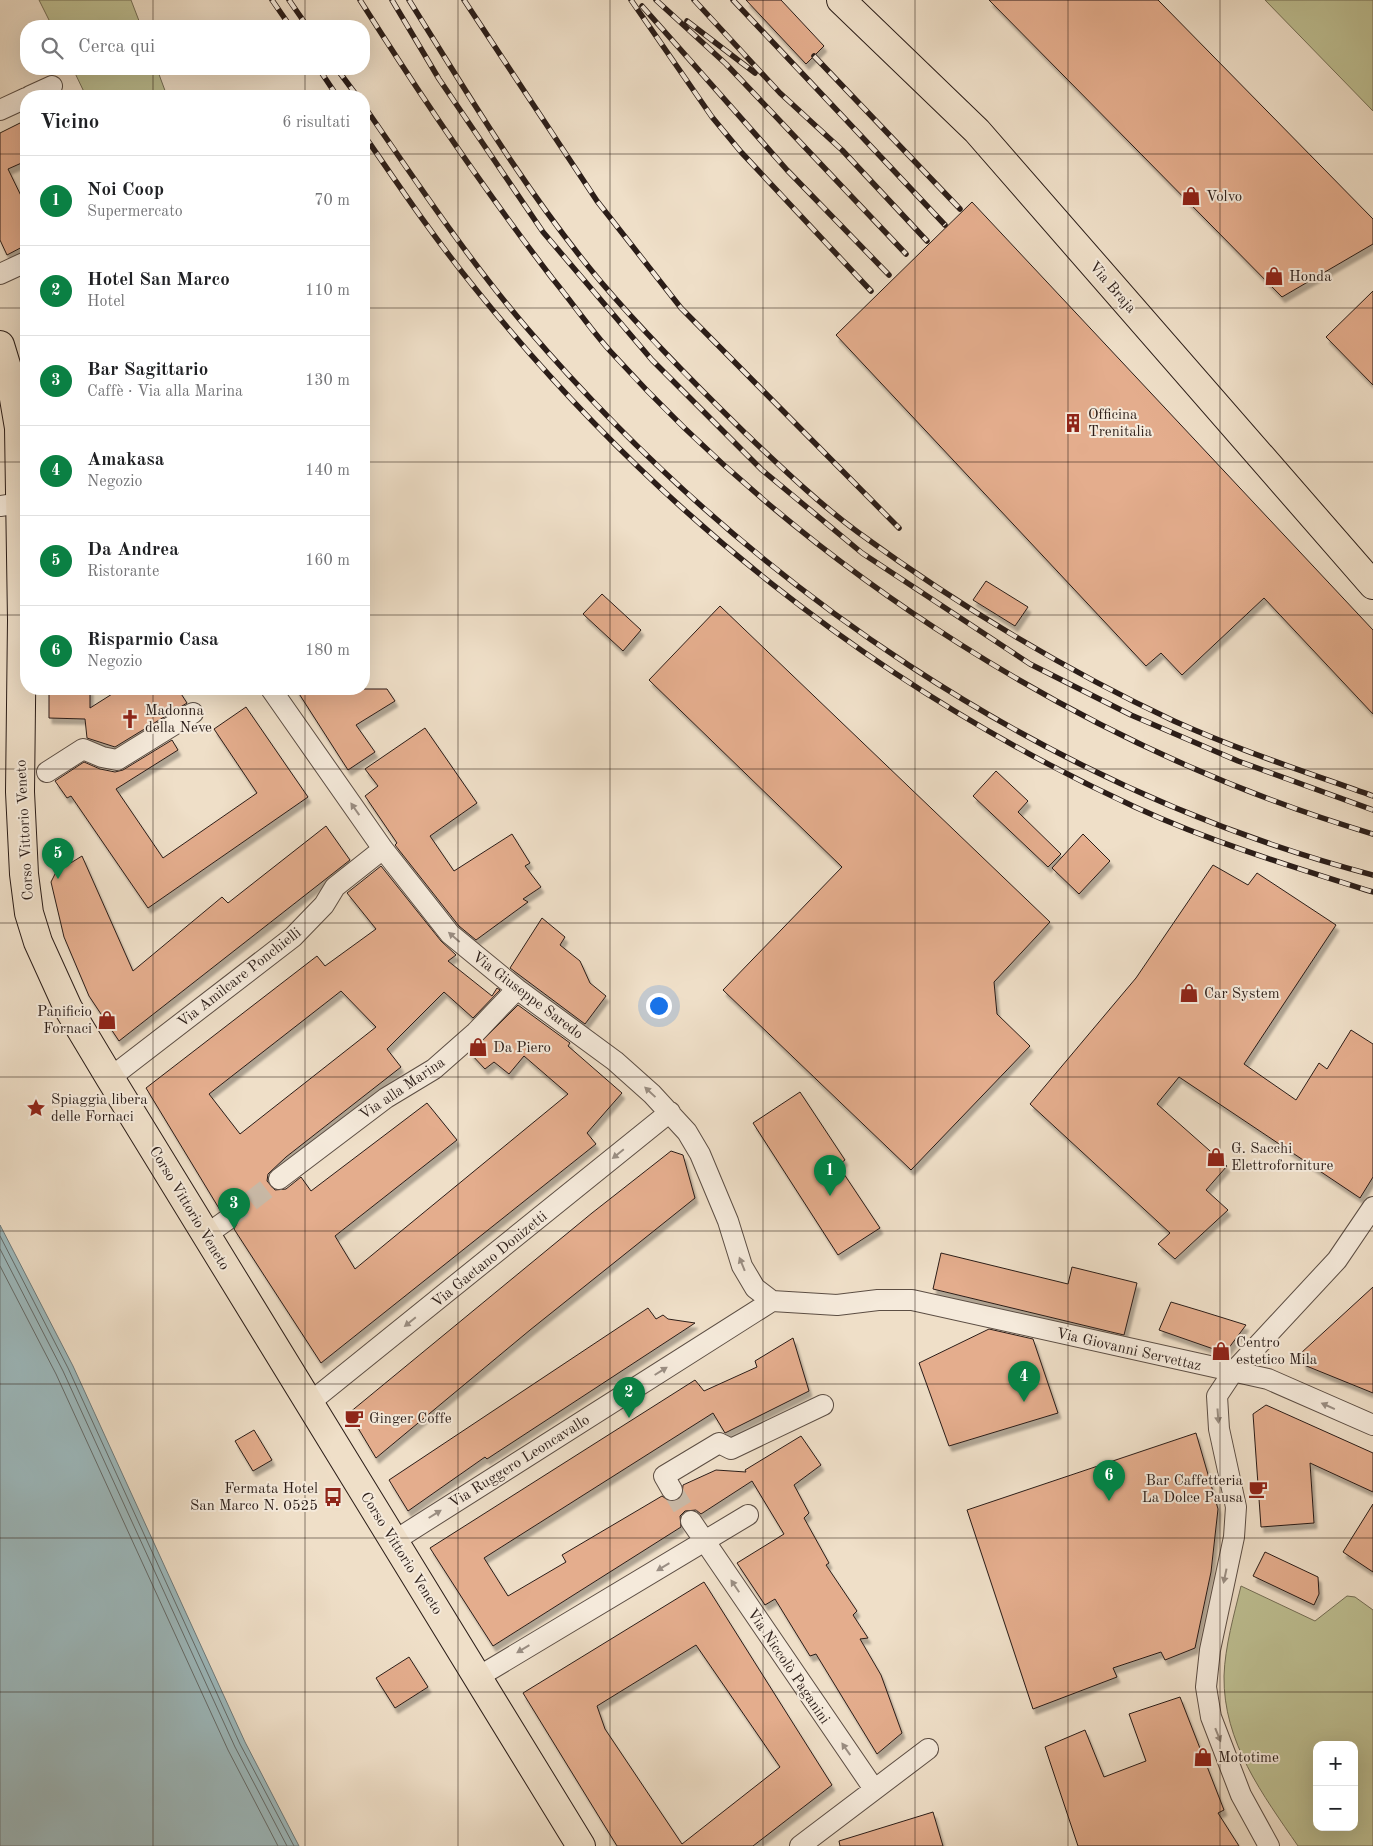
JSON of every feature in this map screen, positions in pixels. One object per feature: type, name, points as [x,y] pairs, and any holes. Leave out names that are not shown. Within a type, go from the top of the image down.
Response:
[{"type":"main road","name":"Via Braja","points":[[841,0],[977,132],[1373,585]]},
{"type":"main road","name":"Corso Vittorio Veneto","points":[[0,345],[19,382],[19,428],[10,504],[20,601]]},
{"type":"main road","name":"Corso Vittorio Veneto","points":[[21,695],[20,792],[24,874],[29,913],[38,942],[68,1008],[159,1155],[308,1404],[478,1676],[580,1846]]},
{"type":"street","points":[[43,90],[52,86]]},
{"type":"street","points":[[0,110],[20,101]]},
{"type":"street","points":[[0,274],[20,265]]},
{"type":"street","name":"Via Giuseppe Saredo","points":[[275,695],[384,849],[450,934],[517,989],[614,1061],[670,1112],[687,1132],[700,1154],[728,1221],[742,1266],[754,1288],[772,1301]]},
{"type":"street","points":[[47,772],[83,749],[102,757],[117,760],[193,712]]},
{"type":"street","name":"Via Amilcare Ponchielli","points":[[110,1078],[293,937],[324,905],[335,887],[384,849]]},
{"type":"street","name":"Via alla Marina","points":[[279,1179],[386,1098],[434,1069],[476,1032],[517,989]]},
{"type":"street","name":"Via Gaetano Donizetti","points":[[308,1404],[670,1112]]},
{"type":"street","points":[[1269,1846],[1241,1795],[1211,1717],[1206,1686],[1210,1650],[1234,1537],[1236,1507],[1219,1429],[1217,1396],[1233,1372],[1338,1260],[1373,1207]]},
{"type":"street","points":[[206,1235],[227,1220]]},
{"type":"street","name":"Via Giovanni Servettaz","points":[[772,1301],[837,1305],[878,1300],[912,1300],[1268,1379],[1373,1425]]},
{"type":"street","name":"Via Ruggero Leoncavallo","points":[[394,1541],[772,1301]]},
{"type":"street","points":[[672,1490],[664,1476],[719,1443],[731,1449],[823,1405]]},
{"type":"street","points":[[478,1676],[748,1515]]},
{"type":"street","name":"Via Niccolò Paganini","points":[[691,1520],[874,1789]]},
{"type":"street","points":[[800,1846],[928,1749]]},
{"type":"green space","points":[[39,0],[131,0],[139,20],[49,20]]},
{"type":"green space","points":[[1265,0],[1373,0],[1373,111]]},
{"type":"green space","points":[[76,75],[159,75],[165,90],[83,90]]},
{"type":"green space","points":[[1241,1586],[1315,1621],[1347,1596],[1355,1597],[1373,1610],[1373,1846],[1298,1846],[1247,1767],[1230,1723],[1225,1700],[1224,1676],[1228,1642]]},
{"type":"water","points":[[0,1225],[73,1366],[245,1742],[299,1846],[0,1846]]},
{"type":"building","points":[[746,0],[781,0],[824,46],[806,64]]},
{"type":"building","points":[[989,0],[1158,0],[1373,219],[1373,244],[1282,297]]},
{"type":"building","points":[[20,123],[20,164],[8,169],[20,194],[20,248],[7,255],[0,240],[0,133]]},
{"type":"building","name":"Officina Trenitalia","points":[[972,202],[1373,630],[1373,714],[1264,598],[1182,675],[1161,653],[1146,666],[836,335]]},
{"type":"building","points":[[1373,291],[1373,385],[1326,337]]},
{"type":"building","points":[[986,581],[1028,607],[1015,626],[973,600]]},
{"type":"building","points":[[602,594],[641,630],[623,651],[583,614]]},
{"type":"building","points":[[720,606],[1050,922],[994,982],[997,1014],[1030,1046],[911,1170],[723,990],[842,867],[649,680]]},
{"type":"building","points":[[370,689],[387,689],[395,701],[356,725],[375,752],[348,770],[300,695],[370,695]]},
{"type":"building","name":"Madonna della Neve","points":[[49,695],[90,695],[90,708],[111,695],[182,695],[187,703],[115,747],[87,738],[85,719],[49,718]]},
{"type":"building","points":[[246,707],[308,797],[148,908],[71,796],[67,798],[55,781],[84,762],[100,769],[115,772],[123,770],[172,740],[178,750],[116,789],[163,858],[257,793],[214,729]]},
{"type":"building","points":[[425,728],[477,803],[430,836],[454,871],[512,834],[530,863],[525,866],[541,887],[523,899],[528,902],[476,940],[459,926],[395,845],[397,843],[365,796],[378,786],[365,769]]},
{"type":"building","points":[[996,771],[1028,801],[1018,812],[1061,854],[1048,867],[973,796]]},
{"type":"building","points":[[326,826],[350,860],[119,1041],[89,996],[64,937],[51,882],[56,872],[82,856],[133,971],[222,897],[228,903]]},
{"type":"building","points":[[1083,834],[1110,861],[1079,894],[1052,868]]},
{"type":"building","points":[[1213,865],[1248,885],[1257,873],[1336,925],[1244,1064],[1296,1100],[1319,1063],[1327,1069],[1351,1030],[1373,1044],[1373,1177],[1360,1198],[1179,1077],[1157,1104],[1227,1166],[1206,1190],[1228,1210],[1175,1259],[1158,1244],[1170,1233],[1030,1104],[1136,978]]},
{"type":"building","points":[[381,866],[441,941],[456,955],[448,961],[492,996],[497,988],[500,990],[473,1018],[444,992],[387,1049],[401,1067],[286,1157],[268,1174],[267,1181],[275,1190],[286,1189],[301,1177],[311,1191],[427,1103],[457,1140],[335,1236],[355,1269],[568,1094],[524,1056],[509,1074],[494,1062],[485,1069],[470,1053],[518,1005],[570,1043],[568,1046],[622,1093],[587,1133],[596,1144],[321,1363],[234,1229],[239,1219],[237,1214],[231,1209],[220,1210],[146,1088],[317,956],[325,966],[376,929],[347,893]],"holes":[[[341,991],[376,1027],[240,1134],[209,1094]]]},
{"type":"building","points":[[542,918],[565,937],[560,945],[580,961],[590,983],[606,996],[585,1024],[510,968]]},
{"type":"building","points":[[800,1092],[845,1160],[838,1165],[880,1228],[838,1255],[753,1123]]},
{"type":"building","points":[[671,1151],[683,1155],[695,1198],[530,1330],[376,1458],[349,1413],[592,1213]]},
{"type":"building","points":[[941,1253],[1068,1284],[1072,1267],[1137,1283],[1124,1335],[933,1289]]},
{"type":"building","points":[[1373,1287],[1373,1393],[1304,1365],[1301,1353]]},
{"type":"building","points":[[1171,1302],[1246,1325],[1225,1353],[1159,1330]]},
{"type":"building","points":[[648,1308],[656,1319],[663,1315],[668,1319],[695,1323],[487,1459],[485,1457],[408,1511],[389,1480]]},
{"type":"building","points":[[989,1329],[1033,1339],[1058,1413],[949,1446],[919,1363]]},
{"type":"building","points":[[793,1338],[809,1391],[725,1433],[713,1413],[484,1558],[508,1596],[566,1562],[562,1555],[662,1496],[671,1502],[677,1500],[682,1496],[683,1485],[716,1470],[746,1472],[745,1470],[801,1436],[821,1465],[794,1485],[809,1513],[804,1518],[829,1563],[826,1565],[857,1611],[853,1615],[868,1638],[860,1639],[881,1675],[902,1733],[877,1754],[816,1654],[810,1656],[775,1599],[765,1605],[737,1563],[784,1534],[752,1481],[701,1514],[696,1510],[685,1511],[680,1516],[681,1527],[493,1646],[430,1548],[695,1380],[704,1391],[757,1367],[755,1361]]},
{"type":"building","points":[[1266,1405],[1373,1453],[1373,1492],[1310,1463],[1314,1523],[1261,1527],[1253,1414]]},
{"type":"building","points":[[254,1430],[272,1460],[253,1471],[235,1441]]},
{"type":"building","points":[[1196,1433],[1218,1509],[1211,1572],[1195,1648],[1165,1660],[1161,1652],[1113,1668],[1117,1677],[1033,1709],[967,1510]]},
{"type":"building","points":[[1373,1504],[1373,1572],[1343,1552]]},
{"type":"building","points":[[1265,1552],[1318,1577],[1319,1594],[1314,1605],[1253,1576]]},
{"type":"building","points":[[704,1582],[832,1785],[753,1846],[617,1846],[523,1693]],"holes":[[[696,1645],[780,1767],[682,1844],[605,1729],[597,1706]]]},
{"type":"building","points":[[409,1657],[428,1687],[395,1708],[376,1678]]},
{"type":"building","points":[[1180,1697],[1224,1810],[1218,1813],[1239,1846],[1078,1846],[1045,1747],[1085,1730],[1104,1777],[1146,1761],[1129,1714]]},
{"type":"building","points":[[933,1812],[943,1846],[840,1846],[839,1841]]},
{"type":"tunnel","points":[[227,1220],[279,1179]]},
{"type":"tunnel","points":[[672,1490],[691,1521]]},
{"type":"railway","points":[[272,0],[286,20]]},
{"type":"railway","points":[[289,0],[303,20]]},
{"type":"railway","points":[[360,0],[477,176],[526,244],[596,334],[689,433],[774,509],[865,579],[960,644],[1059,702],[1161,754],[1266,798],[1373,834]]},
{"type":"railway","points":[[392,0],[439,79],[543,232],[652,360],[762,470],[862,553],[1030,664],[1131,715],[1238,761],[1373,810]]},
{"type":"railway","points":[[409,0],[524,180],[574,249],[601,282],[706,395],[829,509],[896,560],[934,585],[1012,634],[1092,680],[1198,732],[1373,796]]},
{"type":"railway","points":[[464,0],[597,201],[681,308],[899,528]]},
{"type":"railway","points":[[631,0],[712,117],[741,152],[871,291]]},
{"type":"railway","points":[[656,0],[726,64],[906,254]]},
{"type":"railway","points":[[694,0],[780,93],[842,150],[927,241]]},
{"type":"railway","points":[[733,0],[945,225]]},
{"type":"railway","points":[[642,6],[787,170],[889,275]]},
{"type":"railway","points":[[687,21],[755,73]]},
{"type":"railway","points":[[814,56],[960,209]]},
{"type":"railway","points":[[323,75],[333,90]]},
{"type":"railway","points":[[341,75],[353,90]]},
{"type":"railway","points":[[370,115],[463,247],[526,327],[612,421],[705,509],[804,591],[909,665],[1018,731],[1133,789],[1251,837],[1373,875]]},
{"type":"railway","points":[[370,144],[460,269],[543,368],[616,445],[693,518],[774,586],[859,649],[947,706],[1039,759],[1135,807],[1193,832],[1373,892]]},
{"type":"place","name":"Volvo","points":[[1191,196]]},
{"type":"place","name":"Honda","points":[[1274,276]]},
{"type":"place","name":"Officina Trenitalia","points":[[1073,423]]},
{"type":"place","name":"Madonna della Neve","points":[[130,719]]},
{"type":"place","name":"Da Andrea","points":[[58,879]]},
{"type":"place","name":"Car System","points":[[1189,993]]},
{"type":"place","name":"Panificio Fornaci","points":[[107,1020]]},
{"type":"place","name":"Da Piero","points":[[478,1047]]},
{"type":"place","name":"Spiaggia libera delle Fornaci","points":[[36,1108]]},
{"type":"place","name":"G. Sacchi Elettroforniture","points":[[1216,1157]]},
{"type":"place","name":"Noi Coop","points":[[830,1196]]},
{"type":"place","name":"Bar Sagittario","points":[[234,1229]]},
{"type":"place","name":"Centro estetico Mila","points":[[1221,1351]]},
{"type":"place","name":"Amakasa","points":[[1024,1402]]},
{"type":"place","name":"Ginger Coffe","points":[[354,1418]]},
{"type":"place","name":"Hotel San Marco","points":[[629,1418]]},
{"type":"place","name":"Bar Caffetteria La Dolce Pausa","points":[[1258,1489]]},
{"type":"place","name":"Fermata Hotel San Marco N. 0525","points":[[333,1497]]},
{"type":"place","name":"Risparmio Casa","points":[[1109,1501]]},
{"type":"place","name":"Mototime","points":[[1203,1757]]}]
